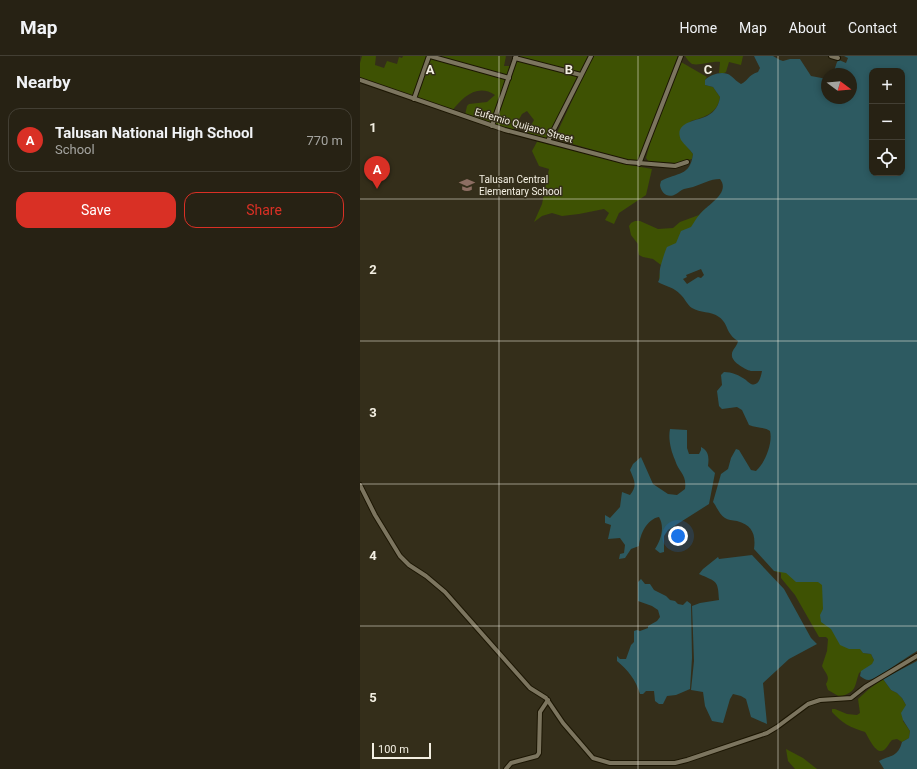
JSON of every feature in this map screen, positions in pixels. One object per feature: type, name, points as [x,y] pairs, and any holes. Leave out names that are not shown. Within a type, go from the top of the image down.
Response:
[{"type":"street","points":[[414,99],[430,56],[509,78]]},
{"type":"street","points":[[548,141],[591,56]]},
{"type":"street","points":[[639,164],[671,78],[681,56]]},
{"type":"street","points":[[831,56],[838,58]]},
{"type":"street","points":[[492,126],[516,57],[581,75]]},
{"type":"street","name":"Eufemio Quijano Street","points":[[360,80],[492,126],[627,162],[675,166],[687,162]]},
{"type":"street","points":[[360,485],[375,515],[400,556],[409,565],[426,576],[444,592],[530,688],[548,700],[563,723],[593,758],[610,763],[675,763],[687,760],[766,733],[777,727],[808,704],[820,700],[851,698],[865,687],[917,656]]},
{"type":"street","points":[[506,769],[511,763],[538,756],[538,725],[540,712],[548,700]]},
{"type":"green space","points":[[362,56],[376,56],[375,65],[384,68],[387,61],[397,64],[399,57],[427,56],[413,97],[360,79],[360,63]]},
{"type":"green space","points":[[436,56],[506,56],[504,66],[512,66],[508,76],[506,76]]},
{"type":"green space","points":[[518,56],[589,56],[580,73]]},
{"type":"green space","points":[[593,56],[678,56],[640,156],[637,160],[632,161],[555,139]]},
{"type":"green space","points":[[685,56],[743,56],[741,65],[729,62],[726,72],[719,73],[720,62],[692,64]]},
{"type":"green space","points":[[430,59],[506,78],[491,123],[465,115],[469,104],[487,102],[495,95],[488,92],[476,91],[470,94],[460,101],[452,111],[416,98]]},
{"type":"green space","points":[[520,60],[577,77],[548,139],[527,133],[534,120],[527,111],[522,114],[513,130],[496,125],[495,122],[517,61]]},
{"type":"green space","points":[[681,62],[707,77],[705,80],[705,85],[713,87],[720,97],[719,102],[714,111],[710,114],[691,121],[681,139],[693,154],[692,159],[677,163],[649,162],[646,158],[654,128],[656,127]]},
{"type":"green space","points":[[538,140],[630,165],[652,169],[646,195],[619,213],[614,224],[605,220],[609,213],[604,209],[562,216],[552,213],[542,216],[534,222],[542,204],[549,169],[539,166],[532,151]]},
{"type":"green space","points":[[706,208],[717,211],[683,233],[659,279],[661,265],[653,259],[639,255],[638,244],[631,235],[629,226],[635,221],[640,221],[658,229],[673,228],[680,222],[699,215]]},
{"type":"green space","points":[[784,514],[863,653],[871,654],[874,660],[873,664],[859,673],[852,691],[840,697],[828,690],[826,684],[828,677],[822,666],[827,651],[828,639],[826,637],[819,637],[795,595],[781,578],[781,573],[774,571]]},
{"type":"green space","points":[[883,679],[891,690],[902,698],[906,705],[903,721],[910,731],[909,738],[902,742],[897,739],[892,740],[884,750],[881,751],[875,748],[865,732],[851,727],[843,722],[832,712],[832,709],[847,714],[857,715],[860,713],[858,699]]},
{"type":"green space","points":[[786,749],[803,758],[817,769],[795,769],[788,761]]},
{"type":"water","points":[[754,56],[773,56],[783,61],[800,59],[811,76],[821,78],[821,104],[857,104],[857,68],[835,68],[839,60],[846,63],[848,58],[844,56],[917,56],[917,651],[885,672],[869,680],[860,676],[861,671],[872,664],[874,660],[871,654],[863,653],[860,649],[849,649],[840,645],[831,629],[821,622],[820,615],[823,609],[822,585],[818,582],[796,582],[786,573],[774,571],[754,549],[752,531],[742,523],[725,518],[713,502],[721,474],[728,469],[731,458],[736,449],[739,450],[751,470],[756,471],[765,458],[771,436],[770,431],[766,429],[749,425],[742,410],[737,407],[722,409],[719,406],[717,391],[722,385],[721,375],[724,372],[733,373],[754,385],[758,383],[762,371],[750,371],[734,361],[732,354],[738,341],[731,335],[719,317],[692,308],[678,292],[658,282],[667,247],[676,243],[681,231],[691,227],[703,210],[717,198],[723,184],[720,179],[716,179],[684,189],[670,196],[663,193],[660,185],[661,181],[686,170],[689,167],[693,154],[681,140],[679,134],[680,129],[687,123],[710,114],[718,105],[720,97],[713,87],[705,85],[705,80],[714,75],[725,73],[741,84],[758,72],[760,68]]},
{"type":"water","points":[[670,429],[687,430],[687,448],[689,454],[699,454],[701,447],[706,451],[708,466],[715,473],[709,504],[668,530],[664,536],[664,552],[660,553],[655,549],[662,533],[662,525],[659,517],[651,521],[645,528],[639,546],[631,549],[625,558],[619,559],[620,554],[624,553],[625,545],[620,538],[608,539],[611,525],[605,523],[605,515],[610,518],[620,507],[622,492],[630,495],[634,488],[635,485],[630,470],[633,464],[641,457],[653,484],[668,494],[677,495],[685,489],[684,477],[671,449],[669,437]]},
{"type":"water","points":[[752,555],[784,589],[811,638],[817,644],[789,659],[763,683],[767,724],[751,717],[746,699],[733,694],[730,699],[723,723],[712,721],[705,706],[703,692],[691,690],[694,661],[692,606],[719,600],[718,589],[715,582],[699,574],[718,557],[719,559]]},
{"type":"water","points":[[641,579],[645,584],[650,584],[654,590],[678,604],[683,605],[687,601],[691,604],[692,658],[690,689],[676,695],[667,696],[663,704],[659,704],[655,701],[654,691],[646,691],[643,694],[640,694],[631,676],[617,661],[617,656],[620,659],[626,659],[631,645],[634,642],[634,631],[640,631],[648,628],[648,626],[657,621],[660,617],[658,610],[638,601],[638,582]]},
{"type":"water","points":[[917,661],[917,769],[884,769],[879,761],[896,753],[902,742],[909,738],[910,731],[903,720],[901,713],[906,705],[902,698],[891,690],[883,679]]},
{"type":"pier","points":[[701,269],[704,275],[701,278],[698,277],[687,284],[683,279],[687,277],[686,275]]},
{"type":"place","name":"Talusan Central Elementary School","points":[[467,185]]},
{"type":"place","name":"Talusan National High School","points":[[377,189]]}]
